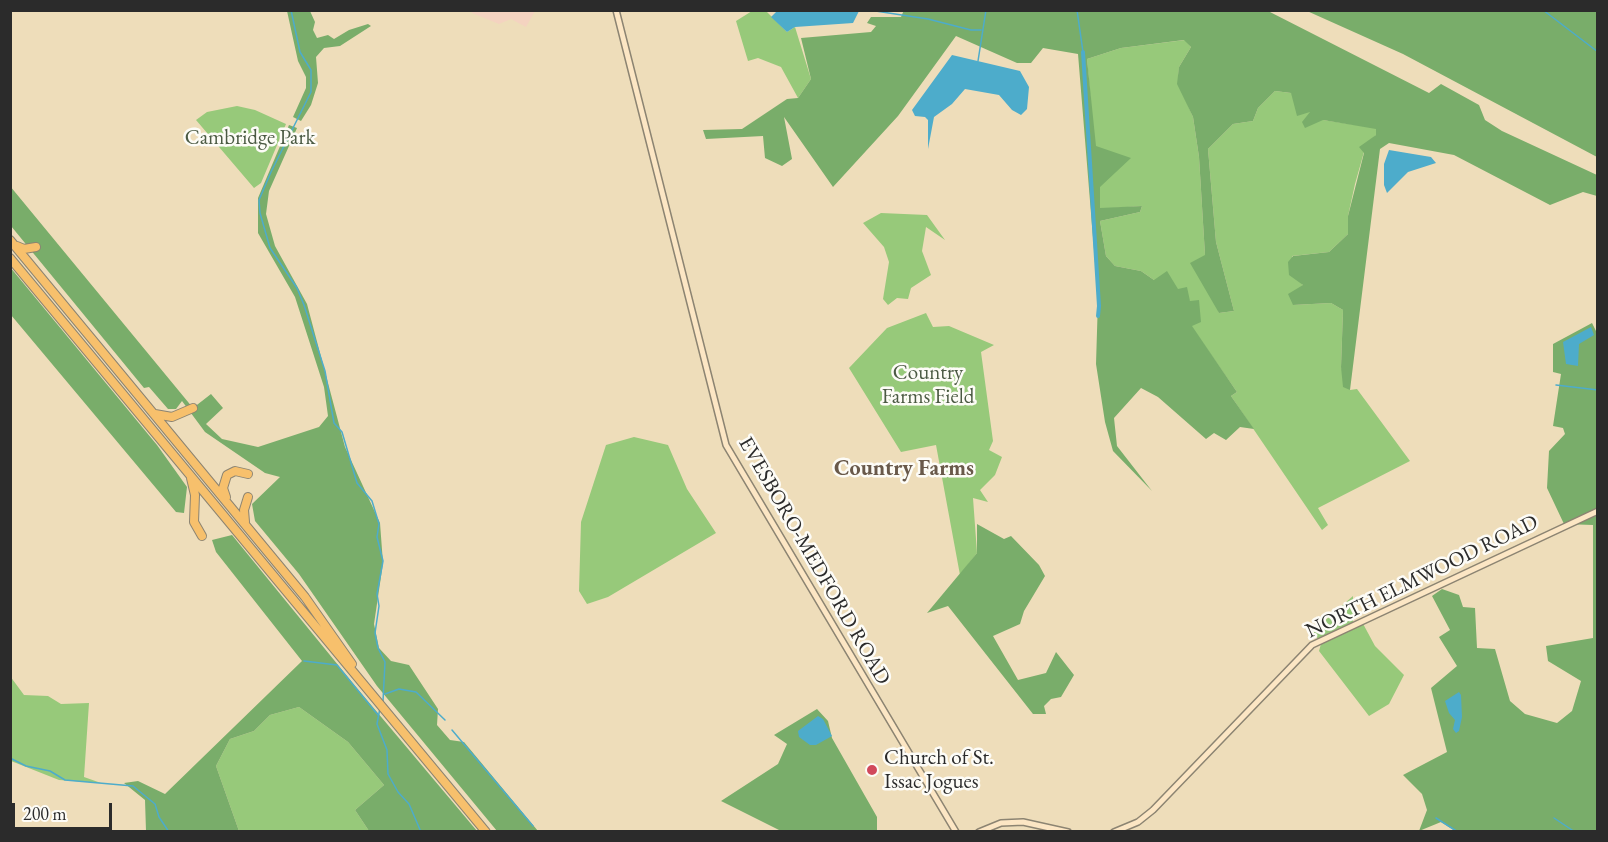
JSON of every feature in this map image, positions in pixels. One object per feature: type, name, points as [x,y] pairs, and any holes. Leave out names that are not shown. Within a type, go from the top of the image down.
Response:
[{"type":"highway","points":[[12,242],[24,249],[36,247],[32,254],[32,266]]},
{"type":"highway","points":[[12,242],[316,611],[380,704]]},
{"type":"highway","points":[[10,258],[486,831]]},
{"type":"highway","points":[[154,414],[172,417],[193,408]]},
{"type":"highway","points":[[188,471],[195,495],[194,522],[202,536]]},
{"type":"highway","points":[[229,504],[223,488],[225,479],[235,471],[248,474]]},
{"type":"highway","points":[[245,524],[244,510],[248,497]]},
{"type":"street","name":"EVESBORO-MEDFORD ROAD","points":[[616,10],[726,446],[956,831]]},
{"type":"street","name":"NORTH ELMWOOD ROAD","points":[[1114,831],[1138,822],[1154,810],[1312,645],[1598,511]]},
{"type":"street","points":[[979,831],[1001,823],[1023,822],[1068,831]]},
{"type":"shaded area","points":[[472,11],[535,11],[526,27],[511,19],[499,24],[472,13]]},
{"type":"green space","points":[[904,10],[1268,11],[1429,93],[1441,84],[1479,105],[1485,120],[1502,131],[1597,175],[1597,196],[1583,192],[1550,205],[1454,155],[1389,143],[1380,149],[1350,390],[1343,387],[1341,367],[1343,310],[1331,303],[1293,305],[1288,294],[1303,285],[1289,275],[1288,262],[1293,256],[1329,252],[1348,234],[1348,216],[1364,153],[1359,147],[1376,135],[1376,129],[1323,120],[1305,128],[1302,122],[1310,112],[1297,116],[1291,93],[1275,91],[1258,108],[1253,121],[1233,124],[1208,149],[1216,242],[1234,311],[1219,313],[1190,263],[1205,255],[1199,157],[1193,117],[1177,84],[1179,67],[1191,47],[1184,40],[1121,48],[1087,59],[1096,146],[1131,158],[1100,187],[1100,208],[1142,206],[1140,212],[1100,221],[1106,256],[1115,266],[1141,271],[1154,280],[1167,271],[1178,289],[1187,287],[1190,301],[1199,300],[1201,322],[1192,326],[1237,392],[1231,396],[1254,429],[1240,427],[1226,440],[1214,433],[1206,439],[1158,397],[1141,388],[1114,418],[1117,446],[1152,491],[1113,451],[1105,422],[1096,364],[1098,299],[1078,54],[1043,48],[1031,63],[1017,63],[956,36],[898,116],[833,187],[784,117],[792,159],[782,166],[765,158],[763,136],[706,139],[703,130],[742,129],[787,99],[798,98],[811,79],[801,38],[871,32],[876,26],[867,23],[871,17],[901,17]]},
{"type":"green space","points":[[287,11],[310,11],[315,22],[313,30],[317,38],[328,35],[334,39],[349,30],[368,24],[371,26],[340,46],[324,48],[316,57],[318,83],[311,105],[301,121],[293,117],[306,88],[306,77],[298,61]]},
{"type":"green space","points":[[752,11],[766,11],[787,32],[795,27],[811,79],[798,98],[781,67],[758,58],[748,61],[736,21]]},
{"type":"green space","points":[[1307,11],[1597,11],[1597,157],[1403,54]]},
{"type":"green space","points":[[1185,40],[1191,47],[1179,67],[1178,83],[1193,117],[1199,157],[1205,255],[1219,313],[1234,311],[1216,242],[1208,149],[1233,124],[1253,121],[1258,108],[1275,91],[1291,93],[1323,120],[1376,128],[1376,135],[1364,152],[1355,184],[1348,216],[1348,234],[1329,252],[1292,256],[1303,286],[1293,305],[1331,303],[1343,310],[1341,367],[1350,390],[1357,389],[1410,461],[1318,508],[1328,525],[1322,530],[1231,396],[1237,392],[1191,326],[1190,301],[1178,290],[1154,280],[1141,271],[1115,266],[1106,256],[1100,221],[1140,212],[1142,206],[1100,209],[1087,59],[1121,48]]},
{"type":"green space","name":"Cambridge Park","points":[[237,106],[255,110],[286,124],[261,183],[254,188],[196,120],[207,112]]},
{"type":"green space","points":[[289,125],[297,128],[269,191],[266,214],[275,246],[307,304],[345,447],[380,523],[383,563],[374,624],[379,648],[391,661],[409,665],[438,709],[437,725],[450,740],[464,742],[538,831],[497,831],[377,686],[299,574],[255,521],[252,504],[280,477],[265,473],[205,432],[182,401],[176,409],[168,409],[149,387],[144,388],[11,226],[10,186],[193,408],[211,394],[223,408],[206,424],[222,439],[258,447],[319,427],[328,416],[324,387],[295,297],[258,233],[258,198]]},
{"type":"green space","points":[[881,213],[927,215],[945,240],[926,227],[922,251],[931,275],[911,288],[908,299],[897,298],[888,305],[883,299],[889,262],[884,247],[863,223]]},
{"type":"green space","points":[[10,267],[157,445],[187,487],[184,513],[176,512],[11,315]]},
{"type":"green space","name":"Country Farms Field","points":[[926,313],[933,327],[949,326],[994,345],[981,352],[993,441],[989,450],[1002,457],[995,475],[980,490],[988,502],[973,498],[977,553],[960,575],[936,445],[901,452],[849,368],[887,328]]},
{"type":"green space","points":[[1592,323],[1598,335],[1597,831],[1455,831],[1441,822],[1419,831],[1427,810],[1422,794],[1403,775],[1447,752],[1431,688],[1457,666],[1439,637],[1450,630],[1432,596],[1442,589],[1459,595],[1463,607],[1475,608],[1477,648],[1495,649],[1510,701],[1525,714],[1557,723],[1572,711],[1581,681],[1548,661],[1546,646],[1593,638],[1593,525],[1564,524],[1547,488],[1549,451],[1565,434],[1563,428],[1553,426],[1561,374],[1553,372],[1553,344]]},
{"type":"green space","points":[[634,437],[668,445],[687,489],[716,533],[608,597],[587,604],[579,591],[581,522],[606,445]]},
{"type":"green space","points":[[977,524],[1004,539],[1011,536],[1039,565],[1045,576],[1024,611],[1020,624],[993,636],[1018,680],[1046,673],[1056,652],[1074,675],[1061,697],[1051,699],[1044,706],[1046,714],[1033,714],[948,606],[927,613],[977,553]]},
{"type":"green space","points":[[232,535],[477,831],[369,831],[355,810],[384,785],[348,742],[299,707],[270,715],[254,731],[230,739],[216,766],[239,831],[146,831],[145,800],[124,783],[138,781],[165,794],[302,661],[216,552],[212,540]]},
{"type":"green space","points":[[1353,596],[1353,622],[1361,620],[1375,646],[1404,675],[1389,704],[1369,716],[1319,651],[1321,644],[1313,631]]},
{"type":"green space","points":[[10,676],[24,695],[48,696],[61,704],[89,703],[84,777],[101,783],[59,780],[11,761]]},
{"type":"green space","points":[[299,707],[348,742],[384,785],[355,810],[369,831],[239,831],[216,766],[230,739],[254,731],[270,715]]},
{"type":"green space","points":[[817,709],[828,721],[832,738],[877,817],[877,831],[781,831],[721,801],[778,764],[787,744],[774,735]]},
{"type":"water","points":[[777,11],[859,11],[853,23],[795,27],[787,32],[771,17]]},
{"type":"water","points":[[952,55],[1020,71],[1029,87],[1027,109],[1021,115],[1012,110],[999,95],[965,89],[952,104],[934,117],[928,149],[928,120],[925,117],[915,116],[912,110]]},
{"type":"water","points":[[1389,150],[1431,157],[1436,163],[1408,172],[1387,193],[1384,185],[1384,164]]},
{"type":"water","points":[[1591,327],[1594,335],[1579,344],[1578,366],[1566,364],[1563,342]]},
{"type":"water","points":[[1459,692],[1462,717],[1459,731],[1456,733],[1453,729],[1455,720],[1449,713],[1445,701]]},
{"type":"water","points":[[818,716],[823,719],[832,736],[816,745],[810,745],[799,737],[798,731]]},
{"type":"waterway","points":[[291,10],[300,52],[311,70],[311,92],[259,200],[260,213],[270,248],[297,288],[304,305],[325,371],[334,423],[342,432],[357,483],[372,501],[379,524],[377,537],[383,561],[377,594],[379,606],[375,633],[378,648],[385,662],[383,701]]},
{"type":"waterway","points":[[869,10],[981,30]]},
{"type":"waterway","points":[[978,61],[986,10]]},
{"type":"waterway","points":[[1077,10],[1083,52]]},
{"type":"waterway","points":[[1543,10],[1598,52]]},
{"type":"waterway","points":[[1083,52],[1098,316]]},
{"type":"waterway","points":[[1556,385],[1598,390]]},
{"type":"waterway","points":[[304,661],[337,665],[378,715]]},
{"type":"waterway","points":[[385,694],[399,689],[416,692],[445,720]]},
{"type":"waterway","points":[[380,708],[377,724],[387,750],[388,774],[398,792],[409,804],[421,832]]},
{"type":"waterway","points":[[452,730],[533,826]]},
{"type":"waterway","points":[[10,758],[26,766],[50,771],[65,780],[133,786],[155,804],[159,817],[169,832]]},
{"type":"waterway","points":[[1436,818],[1458,832]]},
{"type":"waterway","points":[[1554,818],[1575,832]]},
{"type":"place","name":"Church of St. Issac Jogues","points":[[872,770]]},
{"type":"district","name":"Country Farms","points":[[904,469]]}]
